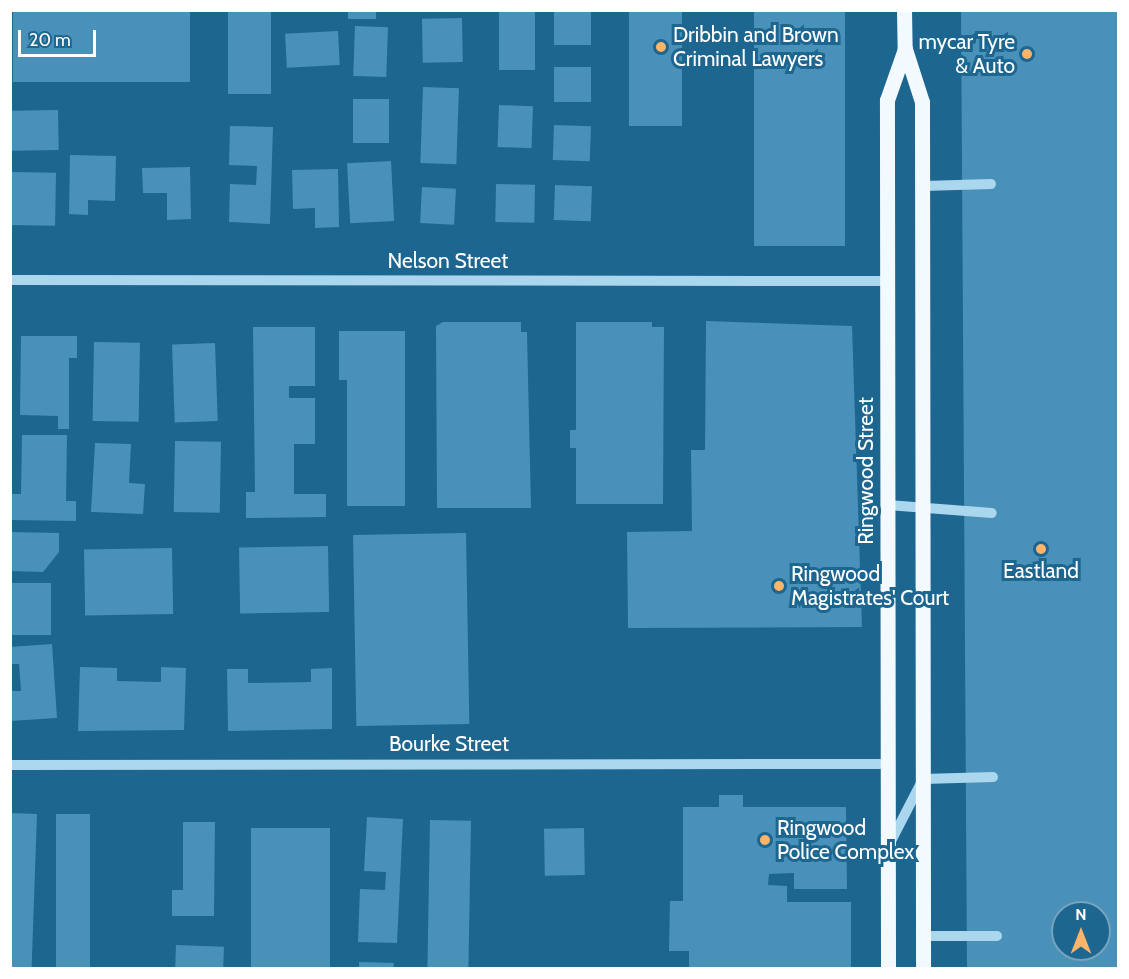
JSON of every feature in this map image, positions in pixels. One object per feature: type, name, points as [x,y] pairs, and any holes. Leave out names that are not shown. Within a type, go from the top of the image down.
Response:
[{"type":"main road","name":"Ringwood Street","points":[[904,10],[905,49],[922,102],[925,509],[923,969]]},
{"type":"main road","name":"Ringwood Street","points":[[888,969],[886,100],[905,49]]},
{"type":"street","points":[[923,186],[991,184]]},
{"type":"street","name":"Nelson Street","points":[[10,280],[885,281]]},
{"type":"street","points":[[888,505],[992,513]]},
{"type":"street","name":"Bourke Street","points":[[10,765],[887,764]]},
{"type":"street","points":[[887,848],[924,779],[993,777]]},
{"type":"street","points":[[923,936],[997,936]]},
{"type":"building","points":[[13,10],[190,10],[190,82],[13,82]]},
{"type":"building","points":[[228,10],[271,10],[271,94],[228,94]]},
{"type":"building","points":[[348,10],[376,10],[376,19],[348,19]]},
{"type":"building","points":[[499,10],[535,10],[535,70],[499,70]]},
{"type":"building","points":[[554,10],[591,10],[591,45],[554,45]]},
{"type":"building","points":[[629,10],[682,10],[682,126],[629,126]]},
{"type":"building","points":[[754,10],[845,10],[845,246],[754,246]]},
{"type":"building","name":"Eastland","points":[[961,10],[1118,10],[1118,968],[967,968]]},
{"type":"building","points":[[462,18],[463,62],[423,63],[422,19]]},
{"type":"building","points":[[355,26],[388,27],[386,77],[353,76]]},
{"type":"building","points":[[338,31],[340,65],[287,68],[285,34]]},
{"type":"building","points":[[554,67],[591,67],[591,102],[554,102]]},
{"type":"building","points":[[423,87],[459,88],[456,164],[420,163]]},
{"type":"building","points":[[353,99],[389,99],[389,143],[353,143]]},
{"type":"building","points":[[499,105],[533,106],[532,148],[498,147]]},
{"type":"building","points":[[58,110],[59,150],[12,151],[11,111]]},
{"type":"building","points":[[554,125],[591,126],[590,161],[553,160]]},
{"type":"building","points":[[230,126],[273,127],[270,224],[229,222],[230,184],[256,185],[257,166],[229,165]]},
{"type":"building","points":[[70,155],[116,156],[115,201],[88,200],[88,215],[69,214]]},
{"type":"building","points":[[391,161],[394,221],[350,223],[347,163]]},
{"type":"building","points":[[190,167],[191,219],[167,220],[167,193],[143,193],[142,168]]},
{"type":"building","points":[[338,169],[339,227],[315,228],[315,208],[293,209],[292,170]]},
{"type":"building","points":[[10,172],[56,173],[55,226],[10,225]]},
{"type":"building","points":[[496,184],[535,185],[534,223],[495,222]]},
{"type":"building","points":[[555,185],[592,186],[591,221],[554,220]]},
{"type":"building","points":[[422,187],[456,189],[454,225],[420,223]]},
{"type":"building","points":[[706,321],[852,326],[862,627],[628,628],[627,532],[692,531],[691,450],[705,450]]},
{"type":"building","points":[[443,322],[521,322],[521,332],[527,332],[531,508],[437,508],[436,326]]},
{"type":"building","points":[[576,322],[652,322],[652,327],[664,327],[663,504],[576,504],[576,448],[570,448],[570,430],[576,430]]},
{"type":"building","points":[[253,327],[315,327],[315,386],[289,386],[289,398],[315,398],[315,444],[294,444],[294,494],[326,494],[326,517],[246,518],[246,492],[255,492]]},
{"type":"building","points":[[339,331],[405,331],[405,506],[347,506],[347,380],[339,380]]},
{"type":"building","points":[[21,336],[77,336],[77,358],[69,358],[69,429],[58,429],[58,416],[20,415]]},
{"type":"building","points":[[94,342],[140,343],[139,422],[93,421]]},
{"type":"building","points":[[215,343],[218,421],[175,422],[172,345]]},
{"type":"building","points":[[22,435],[67,435],[66,501],[76,501],[76,521],[10,520],[10,494],[21,494]]},
{"type":"building","points":[[175,441],[221,442],[220,513],[174,512]]},
{"type":"building","points":[[95,443],[131,444],[129,483],[145,484],[143,514],[91,512]]},
{"type":"building","points":[[10,532],[59,533],[59,552],[43,572],[10,571]]},
{"type":"building","points":[[466,533],[469,724],[356,726],[353,535]]},
{"type":"building","points":[[328,546],[329,612],[240,614],[239,548]]},
{"type":"building","points":[[172,548],[173,614],[85,616],[84,550]]},
{"type":"building","points":[[10,583],[51,583],[51,635],[10,635]]},
{"type":"building","points":[[52,644],[57,718],[10,721],[10,691],[21,691],[19,664],[10,664],[10,647]]},
{"type":"building","points":[[80,667],[117,668],[117,681],[161,682],[161,667],[186,668],[184,730],[78,731]]},
{"type":"building","points":[[332,668],[332,729],[228,731],[227,669],[248,669],[248,683],[311,682],[311,669]]},
{"type":"building","points":[[719,795],[743,795],[743,807],[846,807],[847,889],[794,889],[794,873],[769,874],[768,885],[787,886],[787,902],[851,902],[851,968],[689,968],[689,951],[669,951],[670,901],[683,901],[683,807],[719,807]]},
{"type":"building","points":[[10,813],[37,814],[32,968],[10,968]]},
{"type":"building","points":[[56,814],[90,814],[90,968],[56,968]]},
{"type":"building","points":[[367,817],[403,819],[397,943],[358,942],[360,889],[385,890],[386,872],[364,871]]},
{"type":"building","points":[[430,820],[471,821],[468,968],[427,968]]},
{"type":"building","points":[[183,822],[215,822],[214,916],[172,916],[172,890],[183,890]]},
{"type":"building","points":[[251,828],[330,828],[330,968],[251,968]]},
{"type":"building","points":[[584,828],[585,875],[545,876],[544,829]]},
{"type":"building","points":[[176,945],[224,947],[223,968],[175,968]]},
{"type":"building","points":[[359,962],[394,963],[393,968],[359,968]]},
{"type":"place","name":"Dribbin and Brown Criminal Lawyers","points":[[661,47]]},
{"type":"place","name":"mycar Tyre & Auto","points":[[1027,54]]},
{"type":"place","name":"Eastland","points":[[1041,549]]},
{"type":"place","name":"Ringwood Magistrates' Court","points":[[779,586]]},
{"type":"place","name":"Ringwood Police Complex","points":[[765,840]]}]
